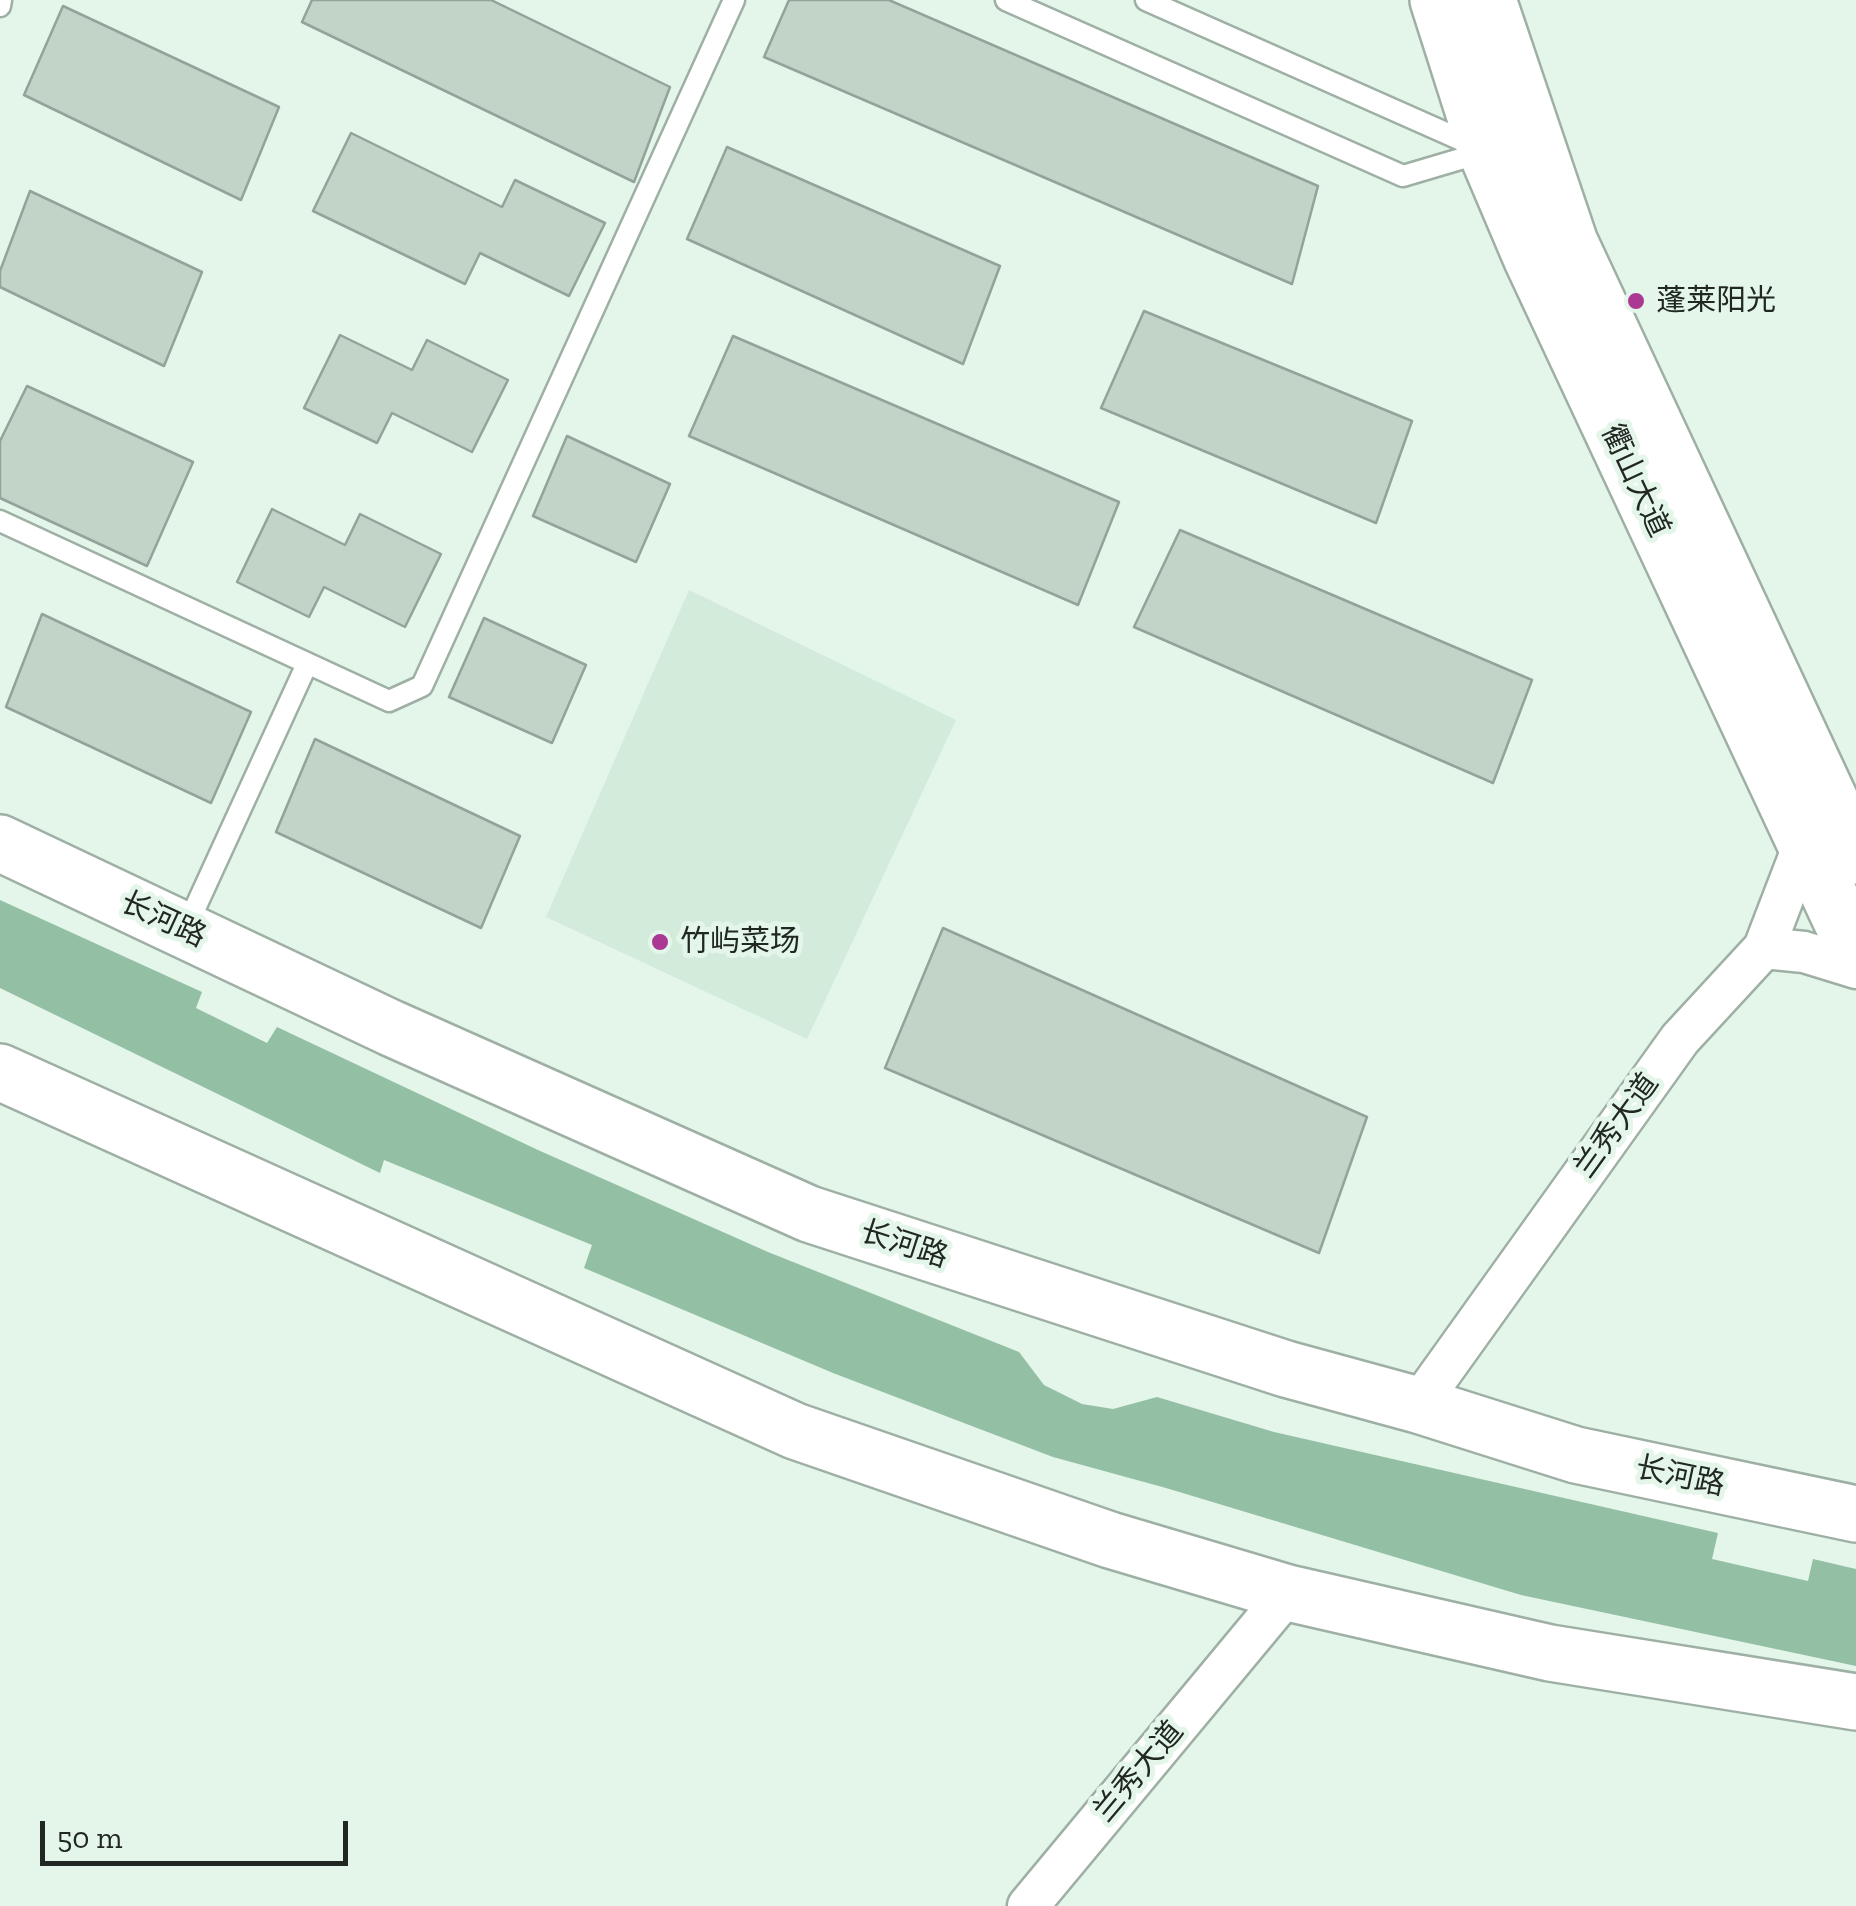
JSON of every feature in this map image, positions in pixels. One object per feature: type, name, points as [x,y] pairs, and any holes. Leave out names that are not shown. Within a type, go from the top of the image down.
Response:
[{"type":"main road","name":"衢山大道","points":[[1438,0],[1486,151],[1531,257],[1830,850]]},
{"type":"main road","name":"衢山大道","points":[[1488,0],[1570,243],[1830,850],[1856,952]]},
{"type":"main road","name":"长河路","points":[[0,843],[390,1028],[809,1214],[1286,1369],[1576,1455],[1856,1514]]},
{"type":"main road","points":[[0,1072],[796,1431],[1110,1540],[1288,1593],[1550,1653],[1856,1702]]},
{"type":"street","name":"兰秀大道","points":[[1418,1406],[1680,1039],[1764,948],[1830,850]]},
{"type":"street","points":[[1764,948],[1804,952],[1856,968]]},
{"type":"street","name":"兰秀大道","points":[[1028,1906],[1288,1593]]},
{"type":"lane","points":[[0,521],[389,701],[422,686],[734,0]]},
{"type":"lane","points":[[1006,0],[1404,176],[1486,151]]},
{"type":"lane","points":[[1146,0],[1486,151]]},
{"type":"lane","points":[[184,930],[307,664]]},
{"type":"shaded area","points":[[689,590],[956,720],[807,1039],[546,917]]},
{"type":"shaded area","points":[[0,900],[202,992],[196,1008],[267,1043],[277,1027],[538,1150],[768,1252],[1019,1352],[1044,1385],[1082,1404],[1113,1409],[1157,1397],[1274,1432],[1718,1533],[1712,1559],[1808,1581],[1813,1559],[1856,1569],[1856,1666],[1521,1595],[1053,1457],[833,1373],[584,1268],[592,1245],[384,1160],[380,1173],[0,988]]},
{"type":"building","points":[[312,0],[491,0],[670,87],[634,182],[302,22]]},
{"type":"building","points":[[789,0],[889,0],[1318,186],[1292,284],[764,57]]},
{"type":"building","points":[[63,6],[279,107],[241,200],[24,95]]},
{"type":"building","points":[[351,133],[502,207],[515,180],[605,223],[569,296],[480,253],[465,284],[313,211]]},
{"type":"building","points":[[727,147],[1000,266],[963,364],[687,239]]},
{"type":"building","points":[[30,191],[202,272],[164,366],[0,287],[0,271]]},
{"type":"building","points":[[1144,311],[1412,421],[1376,523],[1101,408]]},
{"type":"building","points":[[340,335],[412,370],[427,340],[508,380],[472,452],[392,413],[377,443],[304,408]]},
{"type":"building","points":[[733,336],[1119,502],[1078,605],[689,436]]},
{"type":"building","points":[[27,386],[193,462],[147,566],[0,498],[0,441]]},
{"type":"building","points":[[567,436],[670,484],[636,562],[533,516]]},
{"type":"building","points":[[272,509],[345,545],[360,514],[441,554],[405,627],[324,587],[309,617],[237,582]]},
{"type":"building","points":[[1180,530],[1532,680],[1493,783],[1134,627]]},
{"type":"building","points":[[42,614],[251,712],[211,803],[6,707]]},
{"type":"building","points":[[484,618],[586,665],[552,743],[449,697]]},
{"type":"building","points":[[315,739],[520,836],[481,928],[276,832]]},
{"type":"building","points":[[943,928],[1367,1117],[1319,1253],[885,1068]]},
{"type":"place","name":"蓬莱阳光","points":[[1636,301]]},
{"type":"place","name":"竹屿菜场","points":[[660,942]]}]
